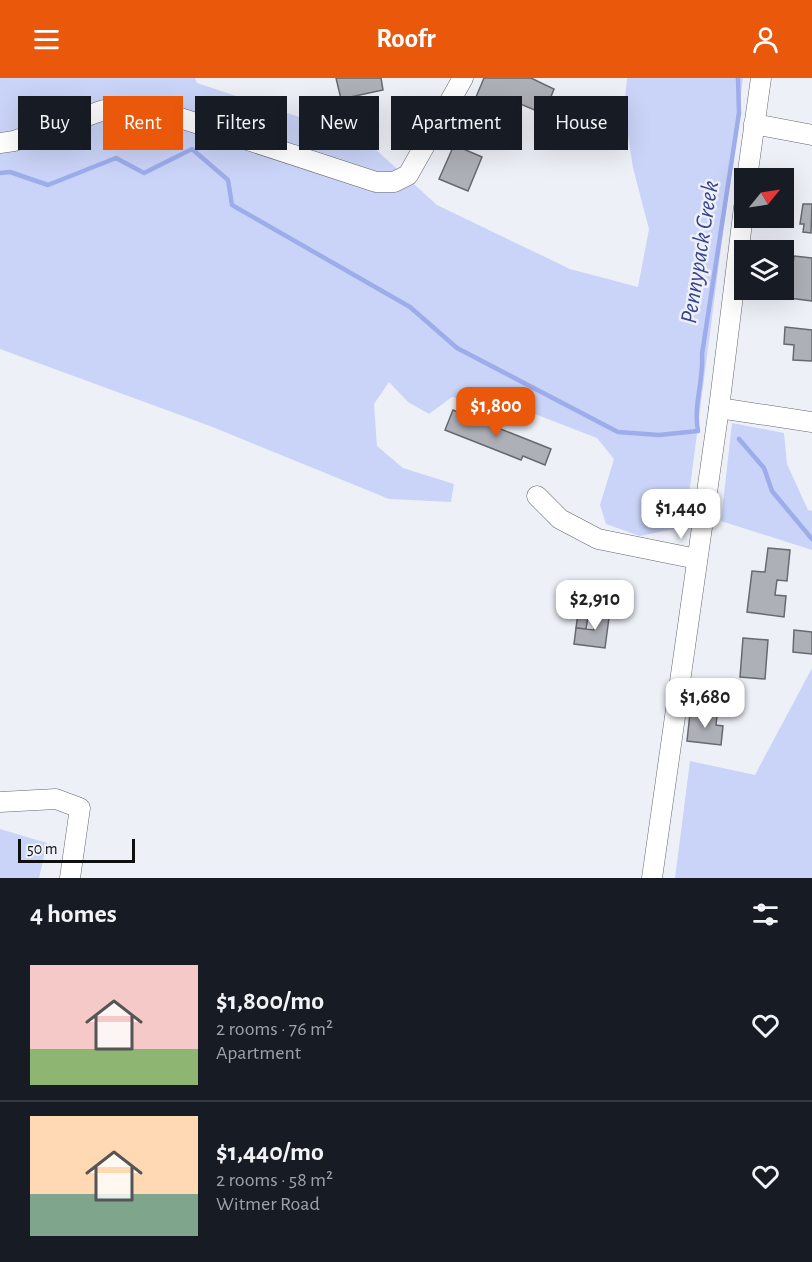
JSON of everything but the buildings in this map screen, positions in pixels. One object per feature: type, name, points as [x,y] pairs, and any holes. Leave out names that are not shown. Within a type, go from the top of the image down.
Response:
[{"type":"street","points":[[0,143],[14,141],[104,110],[135,109],[162,112],[376,182],[394,182],[408,175],[463,78]]},
{"type":"street","points":[[748,168],[761,78]]},
{"type":"street","points":[[754,124],[812,135]]},
{"type":"street","points":[[652,878],[719,408],[741,228]]},
{"type":"street","points":[[719,408],[812,422]]},
{"type":"street","points":[[537,496],[560,519],[598,539],[697,559]]},
{"type":"street","points":[[0,802],[56,799],[80,808],[70,878]]},
{"type":"shaded area","points":[[0,78],[195,78],[197,83],[236,96],[195,96],[195,150],[287,150],[287,113],[299,117],[299,150],[376,150],[437,205],[570,269],[638,287],[649,229],[633,168],[628,135],[628,96],[625,96],[627,78],[743,78],[683,527],[640,536],[606,524],[600,505],[614,459],[597,438],[522,409],[452,397],[429,414],[408,402],[389,382],[374,404],[377,446],[403,468],[454,484],[451,502],[389,499],[210,426],[0,349]]},
{"type":"shaded area","points":[[732,423],[784,433],[787,464],[808,510],[812,511],[812,550],[721,521]]},
{"type":"shaded area","points":[[812,668],[812,878],[675,878],[690,761],[755,775]]},
{"type":"shaded area","points":[[0,829],[47,843],[39,878],[0,878]]},
{"type":"waterway","points":[[0,173],[10,172],[48,185],[116,158],[144,173],[192,149],[228,180],[232,205],[410,307],[457,348],[618,432],[659,435],[698,431],[697,412],[702,354],[739,113],[738,78]]},
{"type":"waterway","name":"Pennypack Creek","points":[[739,439],[764,468],[772,491],[812,539]]}]
